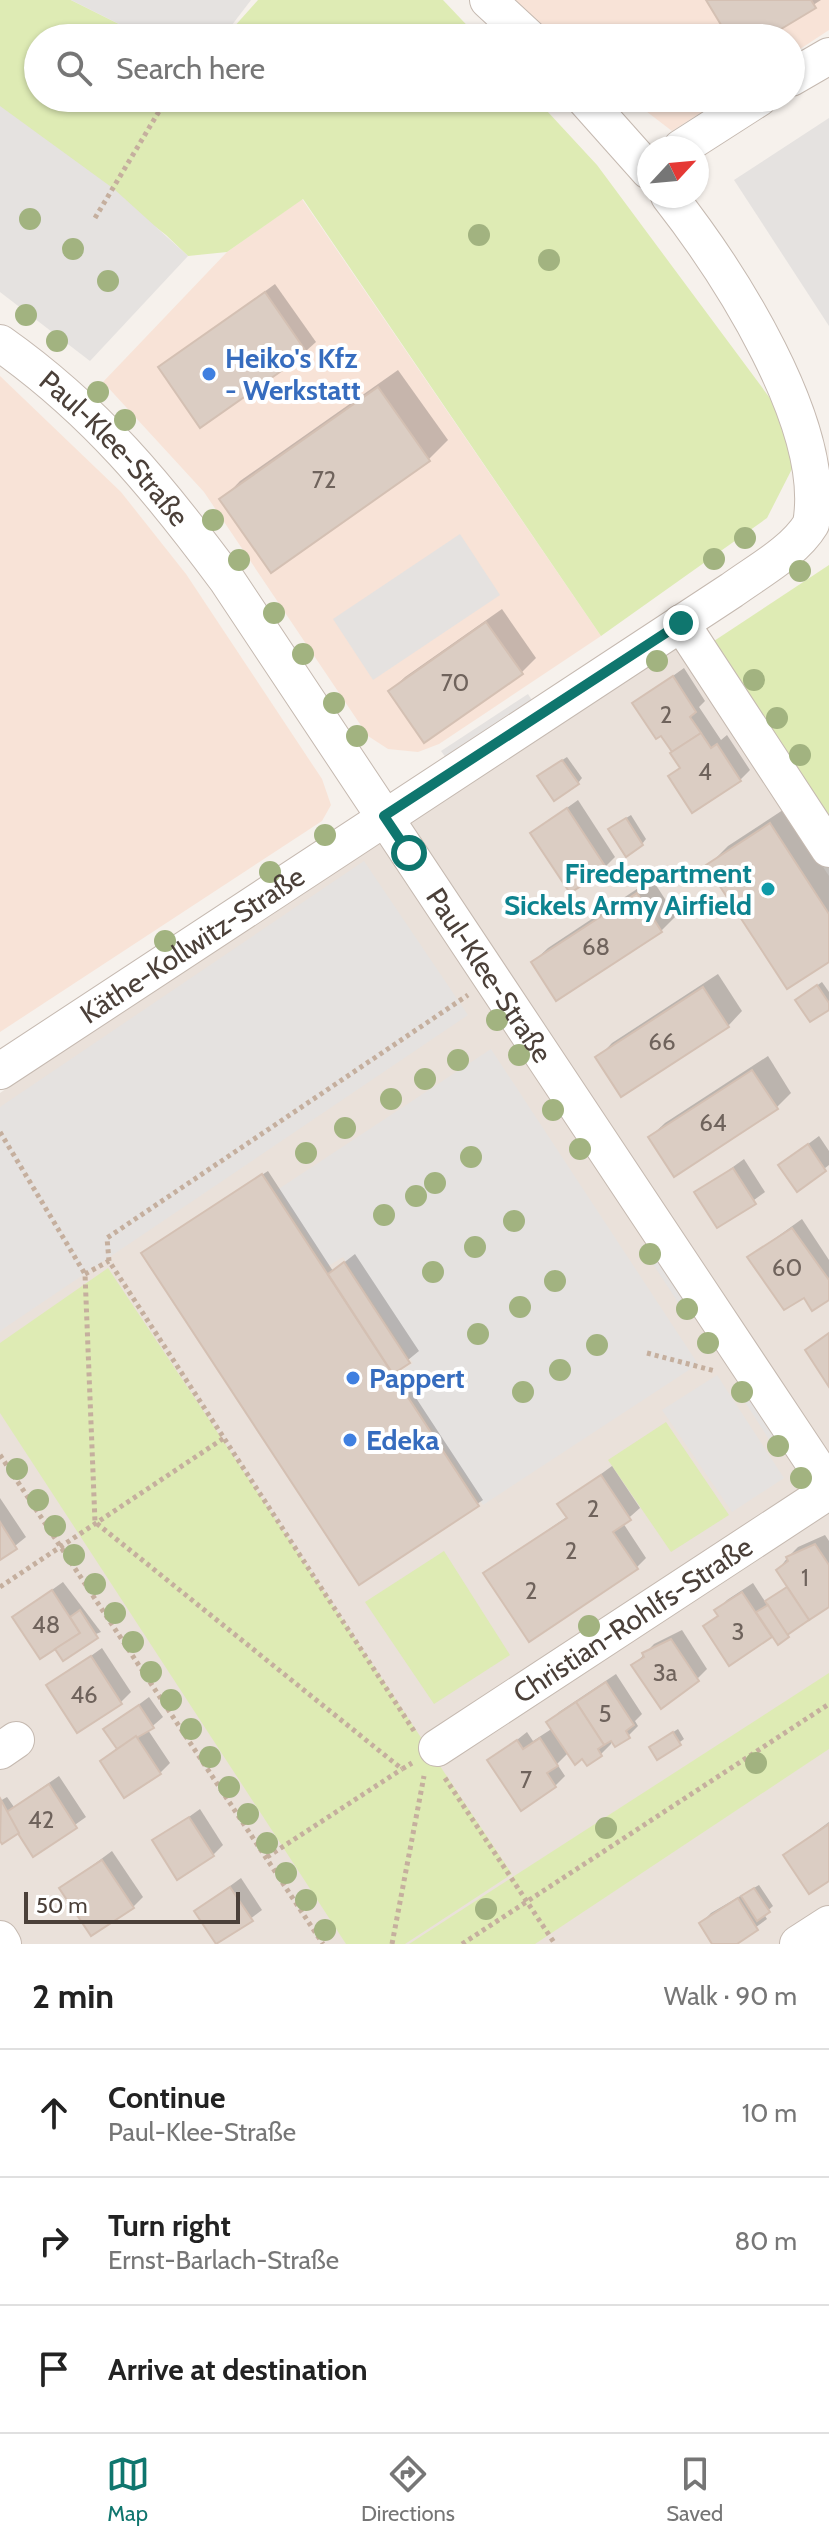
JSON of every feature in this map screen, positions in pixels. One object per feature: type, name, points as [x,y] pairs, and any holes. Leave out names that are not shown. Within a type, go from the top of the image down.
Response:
[{"type":"street","points":[[488,0],[514,24]]},
{"type":"street","points":[[805,70],[829,56]]},
{"type":"street","name":"Käthe-Kollwitz-Straße","points":[[597,112],[637,157]]},
{"type":"street","points":[[700,136],[737,112]]},
{"type":"street","name":"Käthe-Kollwitz-Straße","points":[[0,1071],[681,623],[787,550],[812,524],[824,501],[824,441],[808,390],[777,338],[678,208]]},
{"type":"street","name":"Paul-Klee-Straße","points":[[0,343],[54,381],[130,457],[179,516],[271,645],[829,1489]]},
{"type":"street","points":[[681,623],[829,849]]},
{"type":"street","name":"Christian-Rohlfs-Straße","points":[[427,1757],[829,1489]]},
{"type":"street","points":[[798,1944],[829,1924]]},
{"type":"path","points":[[95,218],[159,112]]},
{"type":"path","points":[[474,990],[107,1238],[109,1261],[427,1757],[555,1944]]},
{"type":"path","points":[[0,1132],[85,1274],[95,1522],[402,1769]]},
{"type":"path","points":[[85,1274],[109,1261]]},
{"type":"path","points":[[647,1353],[723,1373]]},
{"type":"path","points":[[0,1587],[224,1438]]},
{"type":"path","points":[[0,1455],[323,1944]]},
{"type":"path","points":[[462,1944],[829,1704]]},
{"type":"path","points":[[267,1857],[402,1769],[427,1757]]},
{"type":"path","points":[[392,1944],[427,1757]]},
{"type":"shaded area","points":[[71,0],[251,0],[233,24],[119,24]]},
{"type":"shaded area","points":[[512,0],[829,0],[829,30],[805,46],[805,24],[539,24]]},
{"type":"shaded area","points":[[0,106],[114,189],[188,256],[90,361],[0,292]]},
{"type":"shaded area","points":[[647,112],[702,112],[672,131]]},
{"type":"shaded area","points":[[829,118],[829,326],[734,180]]},
{"type":"shaded area","points":[[302,199],[601,636],[439,744],[418,752],[388,749],[368,736],[204,492],[103,382],[227,252]]},
{"type":"shaded area","points":[[0,376],[121,492],[186,574],[322,779],[331,805],[322,821],[0,1032]]},
{"type":"shaded area","points":[[460,534],[500,595],[373,680],[333,619]]},
{"type":"shaded area","points":[[676,642],[829,876],[829,1944],[0,1944],[0,1093],[282,899]]},
{"type":"shaded area","points":[[528,694],[533,702],[446,758],[441,751]]},
{"type":"shaded area","points":[[364,861],[468,1015],[0,1331],[0,1107]]},
{"type":"shaded area","points":[[491,1049],[698,1364],[483,1505],[397,1375],[413,1363],[343,1257],[327,1267],[277,1190]]},
{"type":"shaded area","points":[[660,1255],[690,1301],[681,1307],[651,1261]]},
{"type":"shaded area","points":[[717,1375],[784,1478],[732,1512],[662,1410]]},
{"type":"shaded area","points":[[751,1393],[781,1438],[772,1444],[743,1399]]},
{"type":"green space","points":[[0,0],[71,0],[119,24],[24,24],[24,112],[548,112],[597,165],[781,413],[795,463],[767,518],[601,636],[303,199],[227,252],[188,256],[166,235],[0,107]]},
{"type":"green space","points":[[258,0],[443,0],[466,24],[237,24]]},
{"type":"green space","points":[[829,565],[829,817],[714,641]]},
{"type":"green space","points":[[108,1268],[512,1874],[405,1944],[346,1944],[0,1413],[0,1343]]},
{"type":"green space","points":[[666,1422],[729,1515],[671,1552],[608,1460]]},
{"type":"green space","points":[[444,1551],[510,1655],[434,1704],[365,1602]]},
{"type":"green space","points":[[829,1673],[829,1749],[535,1944],[409,1944]]},
{"type":"building","points":[[706,0],[811,0],[816,8],[789,24],[721,24]]},
{"type":"building","points":[[265,292],[307,353],[200,428],[158,367]]},
{"type":"building","points":[[378,387],[430,461],[271,573],[219,499]]},
{"type":"building","points":[[486,622],[523,674],[424,743],[388,691]]},
{"type":"building","points":[[673,676],[696,712],[690,717],[701,733],[672,752],[661,736],[656,739],[632,703]]},
{"type":"building","points":[[701,733],[711,748],[717,744],[741,781],[692,813],[668,776],[680,768],[670,753]]},
{"type":"building","points":[[562,760],[579,784],[554,801],[537,776]]},
{"type":"building","points":[[567,808],[607,869],[570,893],[530,833]]},
{"type":"building","points":[[626,818],[643,845],[626,857],[608,829]]},
{"type":"building","name":"Firedepartment Sickels Army Airfield","points":[[770,823],[829,914],[829,962],[787,989],[706,865]]},
{"type":"building","points":[[637,893],[662,932],[556,1001],[531,962]]},
{"type":"building","points":[[817,985],[829,1003],[829,1010],[810,1022],[795,1000]]},
{"type":"building","points":[[703,987],[729,1027],[621,1097],[595,1057]]},
{"type":"building","points":[[752,1070],[778,1109],[674,1177],[648,1137]]},
{"type":"building","points":[[808,1144],[826,1171],[797,1192],[778,1165]]},
{"type":"building","points":[[733,1168],[756,1204],[717,1228],[694,1192]]},
{"type":"building","name":"Edeka","points":[[262,1174],[479,1506],[359,1585],[141,1253]]},
{"type":"building","points":[[792,1228],[829,1280],[829,1300],[812,1311],[804,1298],[784,1310],[747,1257]]},
{"type":"building","points":[[344,1262],[410,1363],[393,1374],[328,1274]]},
{"type":"building","points":[[829,1333],[829,1387],[805,1350]]},
{"type":"building","points":[[601,1475],[631,1520],[613,1532],[638,1569],[529,1642],[483,1573],[567,1518],[557,1504]]},
{"type":"building","points":[[0,1522],[17,1549],[0,1560]]},
{"type":"building","points":[[815,1544],[829,1565],[829,1607],[809,1620],[776,1570],[788,1561],[786,1557]]},
{"type":"building","points":[[787,1587],[809,1620],[787,1635],[765,1601]]},
{"type":"building","points":[[52,1590],[80,1633],[40,1659],[12,1617]]},
{"type":"building","points":[[742,1592],[772,1637],[729,1666],[703,1626],[718,1616],[714,1610]]},
{"type":"building","points":[[768,1605],[789,1637],[778,1645],[756,1612]]},
{"type":"building","points":[[80,1610],[98,1638],[63,1661],[55,1649],[80,1633],[70,1617]]},
{"type":"building","points":[[671,1639],[699,1681],[661,1709],[631,1665],[644,1657],[642,1653]]},
{"type":"building","points":[[91,1656],[122,1704],[77,1733],[46,1685]]},
{"type":"building","points":[[606,1682],[634,1725],[626,1731],[630,1738],[615,1747],[611,1741],[604,1745],[576,1702]]},
{"type":"building","points":[[576,1702],[604,1745],[598,1749],[602,1756],[587,1766],[582,1759],[575,1765],[546,1722]]},
{"type":"building","points":[[139,1705],[154,1728],[117,1749],[103,1729]]},
{"type":"building","points":[[673,1732],[681,1745],[657,1760],[649,1747]]},
{"type":"building","points":[[136,1736],[161,1774],[124,1798],[100,1761]]},
{"type":"building","points":[[540,1738],[558,1766],[547,1773],[556,1787],[521,1811],[487,1760],[517,1740],[523,1749]]},
{"type":"building","points":[[49,1784],[77,1828],[33,1857],[5,1813]]},
{"type":"building","points":[[1,1800],[19,1833],[2,1844],[0,1841]]},
{"type":"building","points":[[189,1817],[214,1856],[177,1880],[152,1840]]},
{"type":"building","points":[[829,1824],[829,1881],[809,1894],[783,1855]]},
{"type":"building","points":[[102,1860],[134,1908],[91,1936],[59,1888]]},
{"type":"building","points":[[230,1887],[253,1921],[216,1944],[194,1911]]},
{"type":"building","points":[[754,1888],[770,1912],[757,1921],[741,1896]]},
{"type":"building","points":[[738,1898],[758,1930],[737,1944],[712,1944],[699,1923]]},
{"type":"place","name":"Heiko's Kfz - Werkstatt","points":[[209,374]]},
{"type":"place","name":"Firedepartment Sickels Army Airfield","points":[[768,889]]},
{"type":"place","name":"Pappert","points":[[353,1378]]},
{"type":"place","name":"Edeka","points":[[350,1440]]},
{"type":"route","points":[[409,853],[384,816],[681,623]]}]
